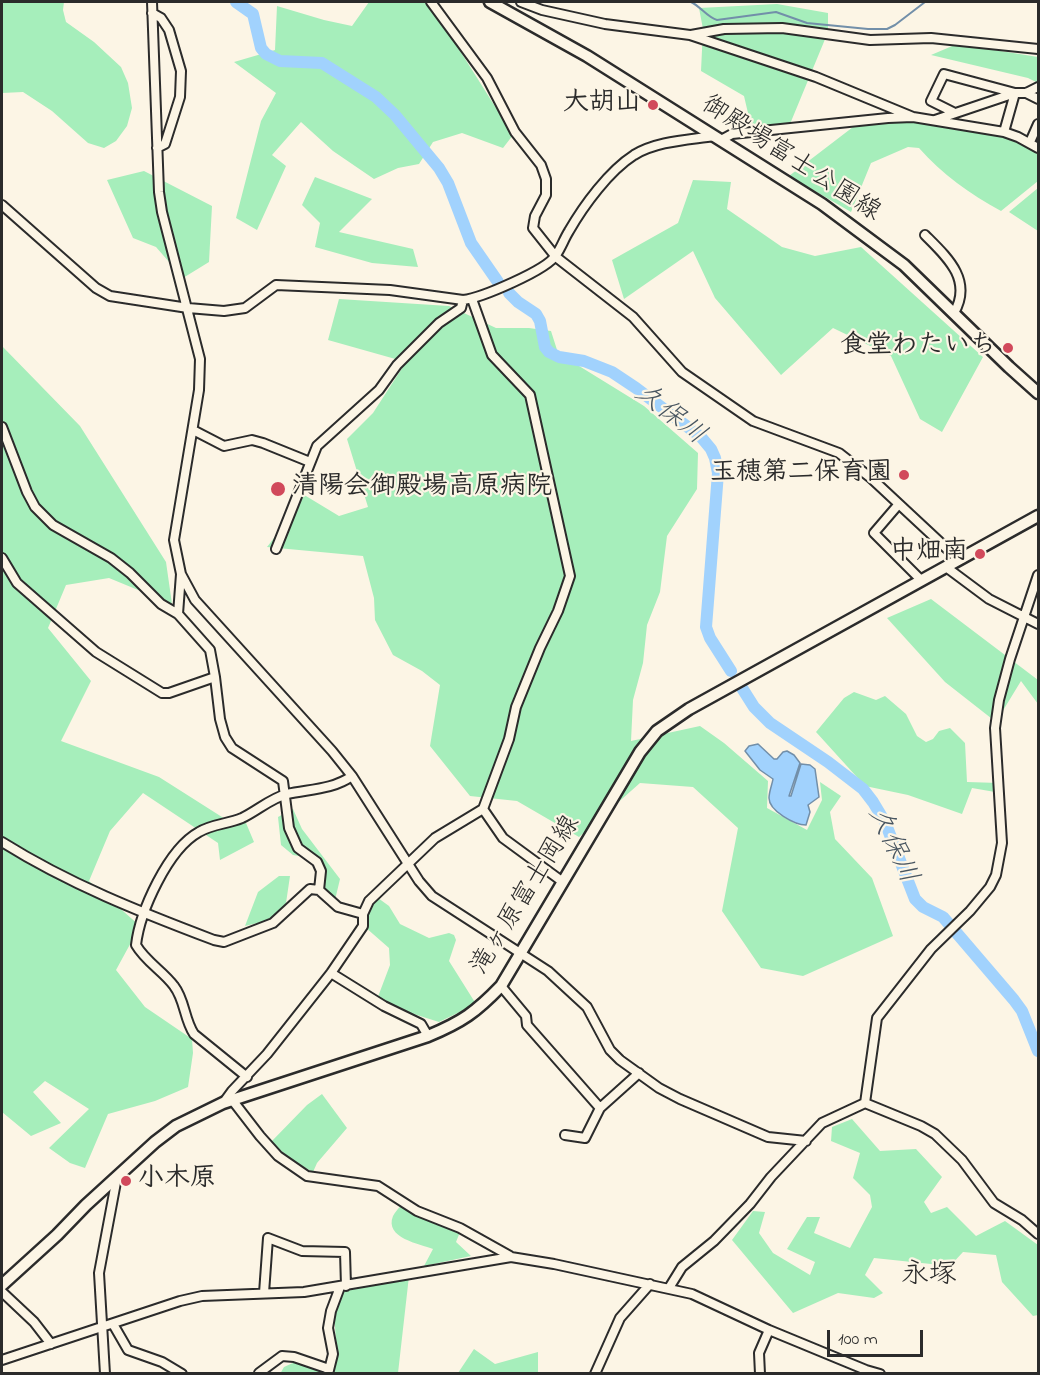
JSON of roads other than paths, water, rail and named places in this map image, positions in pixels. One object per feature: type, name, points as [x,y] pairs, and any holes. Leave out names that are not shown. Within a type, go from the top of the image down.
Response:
[{"type":"main road","name":"御殿場富士公園線","points":[[495,2],[587,56],[822,204],[872,240],[904,265],[1038,393]]},
{"type":"main road","name":"滝ヶ原富士岡線","points":[[2,1285],[155,1142],[176,1126],[228,1102],[428,1036],[470,1016],[501,986],[640,752],[657,731],[670,720],[1038,516]]},
{"type":"street","points":[[152,2],[159,192],[162,212],[200,359],[199,390],[174,540],[181,574],[178,614]]},
{"type":"street","points":[[431,2],[487,78],[515,132],[541,165],[546,179],[546,195],[535,216],[533,228],[556,257],[633,317],[674,363],[696,382],[753,421],[839,453],[871,478],[959,560]]},
{"type":"street","points":[[521,2],[542,10],[605,24],[690,36],[816,77],[913,117],[1004,132],[1030,142],[1038,148]]},
{"type":"street","points":[[153,13],[169,30],[181,71],[180,98],[165,144],[157,148]]},
{"type":"street","points":[[690,36],[724,29],[782,28],[870,40],[950,39],[1038,49]]},
{"type":"street","points":[[953,112],[931,101],[944,74],[1015,93],[1026,93],[1038,87]]},
{"type":"street","points":[[933,120],[1015,93]]},
{"type":"street","points":[[1004,132],[1015,93]]},
{"type":"street","points":[[1026,93],[1038,99]]},
{"type":"street","points":[[2,205],[96,288],[110,296],[188,308],[225,311],[245,308],[276,285],[390,290],[463,300],[472,299],[514,282],[546,265],[556,257],[563,241],[601,186],[634,156],[658,145],[732,134],[913,117]]},
{"type":"street","points":[[1030,142],[1038,124]]},
{"type":"street","points":[[925,235],[956,269],[961,292],[960,302],[954,313]]},
{"type":"street","points":[[472,299],[492,355],[530,395],[570,576],[558,611],[516,707],[509,739],[483,809],[435,838],[369,901],[363,914],[363,926],[331,974],[247,1077],[232,1091],[228,1102],[278,1156],[307,1176],[378,1186],[417,1211],[459,1228],[511,1257],[692,1294],[769,1330],[880,1374]]},
{"type":"street","points":[[276,549],[317,446],[379,390],[397,365],[439,323],[461,308],[463,300]]},
{"type":"street","points":[[2,427],[35,507],[53,525],[111,558],[130,573],[161,604],[178,614],[210,650],[220,719],[225,736],[232,748],[283,781],[289,828],[298,848],[317,862],[321,871],[319,890]]},
{"type":"street","points":[[193,430],[225,446],[252,440],[310,462]]},
{"type":"street","points":[[898,505],[874,533],[921,580]]},
{"type":"street","points":[[2,558],[17,583],[96,652],[162,693],[169,693],[215,677]]},
{"type":"street","points":[[946,567],[988,599],[1038,624]]},
{"type":"street","points":[[181,574],[195,600],[352,776],[419,881],[432,896],[548,971],[581,999],[594,1018],[610,1050],[620,1060],[680,1100],[768,1137],[806,1141]]},
{"type":"street","points":[[865,1103],[877,1018],[931,949],[958,924],[990,887],[1001,858],[1002,826],[995,728],[999,700],[1038,575]]},
{"type":"street","points":[[247,1077],[194,1034],[174,986],[142,956],[136,945],[144,914],[174,854],[189,838],[200,831],[242,818],[284,794],[317,790],[344,782],[352,776]]},
{"type":"street","points":[[483,809],[503,838],[562,882]]},
{"type":"street","points":[[2,842],[69,880],[144,914],[214,940],[225,942],[273,923],[310,889],[319,890],[338,908],[363,914]]},
{"type":"street","points":[[331,974],[376,1002],[421,1024],[428,1036]]},
{"type":"street","points":[[501,986],[526,1016],[527,1025],[600,1108]]},
{"type":"street","points":[[565,1136],[585,1138],[600,1108],[639,1073]]},
{"type":"street","points":[[669,1288],[682,1267],[714,1241],[750,1204],[771,1177],[822,1123],[865,1103],[935,1134],[962,1160],[994,1203],[1022,1220],[1038,1234]]},
{"type":"street","points":[[105,1374],[99,1273],[117,1177]]},
{"type":"street","points":[[259,1373],[282,1356],[294,1357],[328,1371],[333,1354],[328,1328],[331,1311],[343,1286],[345,1252],[302,1251],[268,1238],[264,1293]]},
{"type":"street","points":[[2,1360],[180,1300],[202,1296],[304,1292],[511,1257]]},
{"type":"street","points":[[595,1374],[620,1318],[650,1284]]},
{"type":"street","points":[[2,1292],[34,1322],[51,1344]]},
{"type":"street","points":[[113,1324],[128,1350],[162,1362],[182,1374]]},
{"type":"street","points":[[760,1374],[759,1353],[769,1330]]},
{"type":"water","points":[[758,744],[774,759],[787,751],[794,755],[800,763],[789,796],[791,796],[801,764],[810,765],[815,769],[819,797],[808,805],[810,812],[806,825],[783,816],[770,803],[769,796],[773,779],[760,770],[745,751],[749,746]]},
{"type":"waterway","name":"久保川","points":[[236,2],[253,14],[261,48],[266,54],[280,61],[322,63],[376,97],[395,115],[439,168],[448,183],[471,243],[498,282]]},
{"type":"waterway","points":[[691,2],[717,20],[776,12],[807,23],[868,29],[887,29],[925,2]]},
{"type":"waterway","name":"久保川","points":[[509,293],[536,314],[540,321],[545,347],[549,352],[559,357],[584,361],[612,372],[701,437],[711,449],[718,473],[706,627],[710,638],[731,671]]},
{"type":"waterway","name":"久保川","points":[[742,688],[754,707],[770,723],[863,789],[885,822],[915,899],[923,907],[943,917],[1014,1000],[1022,1011],[1038,1051]]},
{"type":"place","name":"大胡山","points":[[653,105]]},
{"type":"place","name":"食堂わたいち","points":[[1008,348]]},
{"type":"place","name":"玉穂第二保育園","points":[[904,475]]},
{"type":"place","name":"清陽会御殿場高原病院","points":[[278,489]]},
{"type":"place","name":"中畑南","points":[[980,554]]},
{"type":"place","name":"小木原","points":[[126,1181]]},
{"type":"district","name":"永塚","points":[[929,1277]]}]
